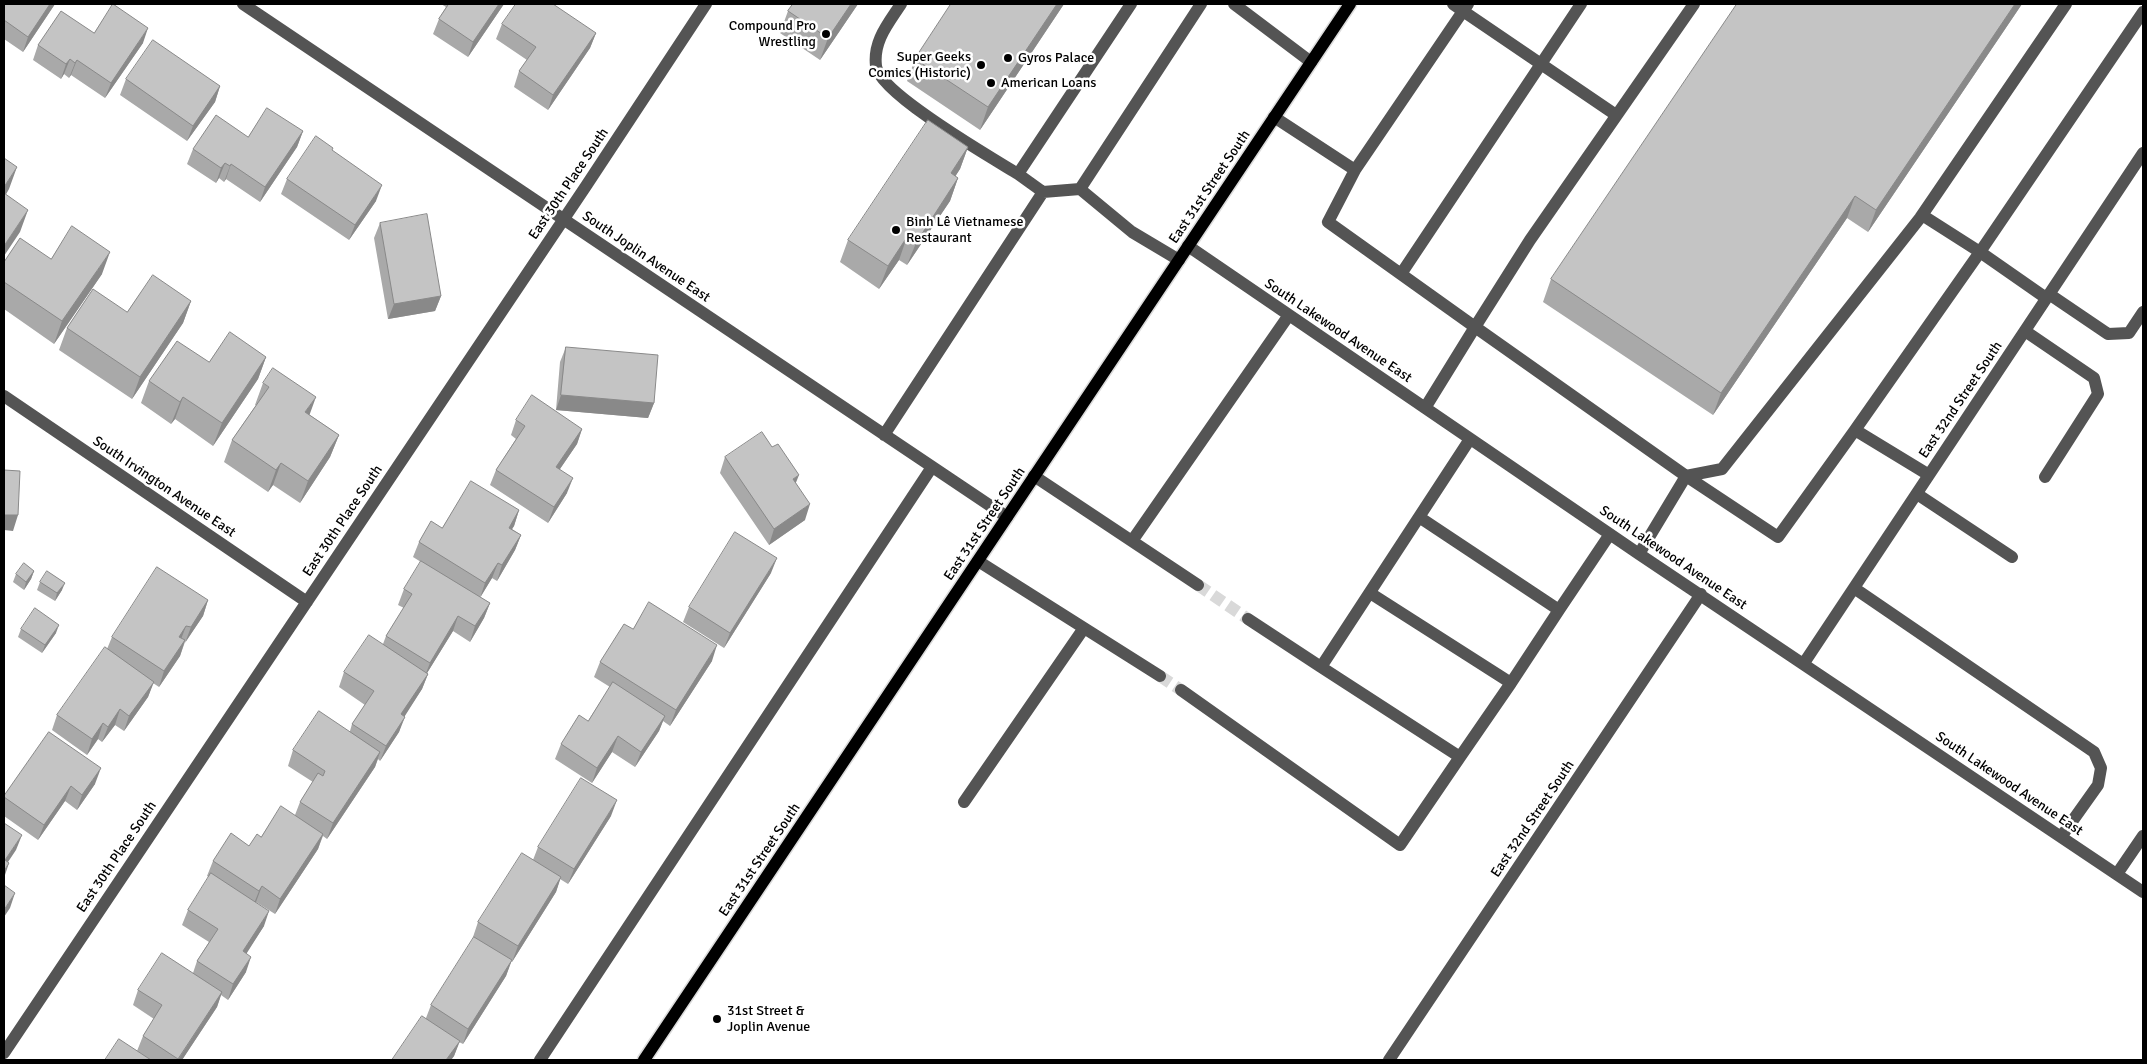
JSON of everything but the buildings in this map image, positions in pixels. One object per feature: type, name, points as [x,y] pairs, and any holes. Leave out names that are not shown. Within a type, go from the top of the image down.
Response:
[{"type":"main road","name":"East 31st Street South","points":[[644,1060],[1350,4]]},
{"type":"street","name":"South Joplin Avenue East","points":[[242,4],[1007,517]]},
{"type":"street","name":"East 30th Place South","points":[[4,1053],[706,4]]},
{"type":"street","points":[[901,4],[876,43],[876,68],[891,90],[964,141],[1018,174],[1043,192],[1080,190],[1132,232],[1178,260]]},
{"type":"street","points":[[1018,174],[1131,4]]},
{"type":"street","points":[[1080,190],[1201,4]]},
{"type":"street","points":[[1234,4],[1311,62]]},
{"type":"street","points":[[1401,274],[1580,4]]},
{"type":"street","points":[[1425,408],[1530,240],[1694,4]]},
{"type":"street","points":[[1639,554],[1686,476],[1722,469],[1922,214],[2066,4]]},
{"type":"street","points":[[1616,115],[1461,6],[1355,170],[1328,222],[1686,476],[1778,537],[1980,252],[2143,12]]},
{"type":"street","points":[[1274,117],[1355,170]]},
{"type":"street","name":"East 32nd Street South","points":[[1804,663],[2143,153]]},
{"type":"street","points":[[884,435],[933,364],[1043,192]]},
{"type":"street","points":[[1922,214],[2108,334],[2129,333],[2143,312]]},
{"type":"street","name":"South Lakewood Avenue East","points":[[1188,246],[1639,554],[2143,892]]},
{"type":"street","points":[[1132,541],[1289,315]]},
{"type":"street","points":[[2025,331],[2094,378],[2098,394],[2045,477]]},
{"type":"street","name":"South Irvington Avenue East","points":[[4,396],[307,602]]},
{"type":"street","points":[[1855,430],[1929,475]]},
{"type":"street","points":[[1320,668],[1470,439]]},
{"type":"street","points":[[540,1060],[932,467]]},
{"type":"street","points":[[1034,476],[1198,585]]},
{"type":"street","points":[[1916,494],[2012,556]]},
{"type":"street","points":[[1419,517],[1559,610]]},
{"type":"street","points":[[1181,690],[1400,845],[1610,534]]},
{"type":"street","points":[[978,561],[1160,676]]},
{"type":"street","points":[[1854,588],[2094,752],[2101,768],[2098,785],[2061,837]]},
{"type":"street","points":[[1370,593],[1511,683]]},
{"type":"street","name":"East 32nd Street South","points":[[1389,1060],[1701,594]]},
{"type":"street","points":[[1248,619],[1320,668],[1460,756]]},
{"type":"street","points":[[964,802],[1084,628]]},
{"type":"street","points":[[2117,874],[2143,836]]},
{"type":"tunnel","points":[[1198,585],[1248,619]]},
{"type":"tunnel","points":[[1160,676],[1181,690]]},
{"type":"place","name":"Compound Pro Wrestling","points":[[826,34]]},
{"type":"place","name":"Gyros Palace","points":[[1008,58]]},
{"type":"place","name":"Super Geeks Comics (Historic)","points":[[981,65]]},
{"type":"place","name":"American Loans","points":[[991,83]]},
{"type":"place","name":"Binh Lê Vietnamese Restaurant","points":[[896,230]]},
{"type":"place","name":"31st Street & Joplin Avenue","points":[[717,1019]]}]
